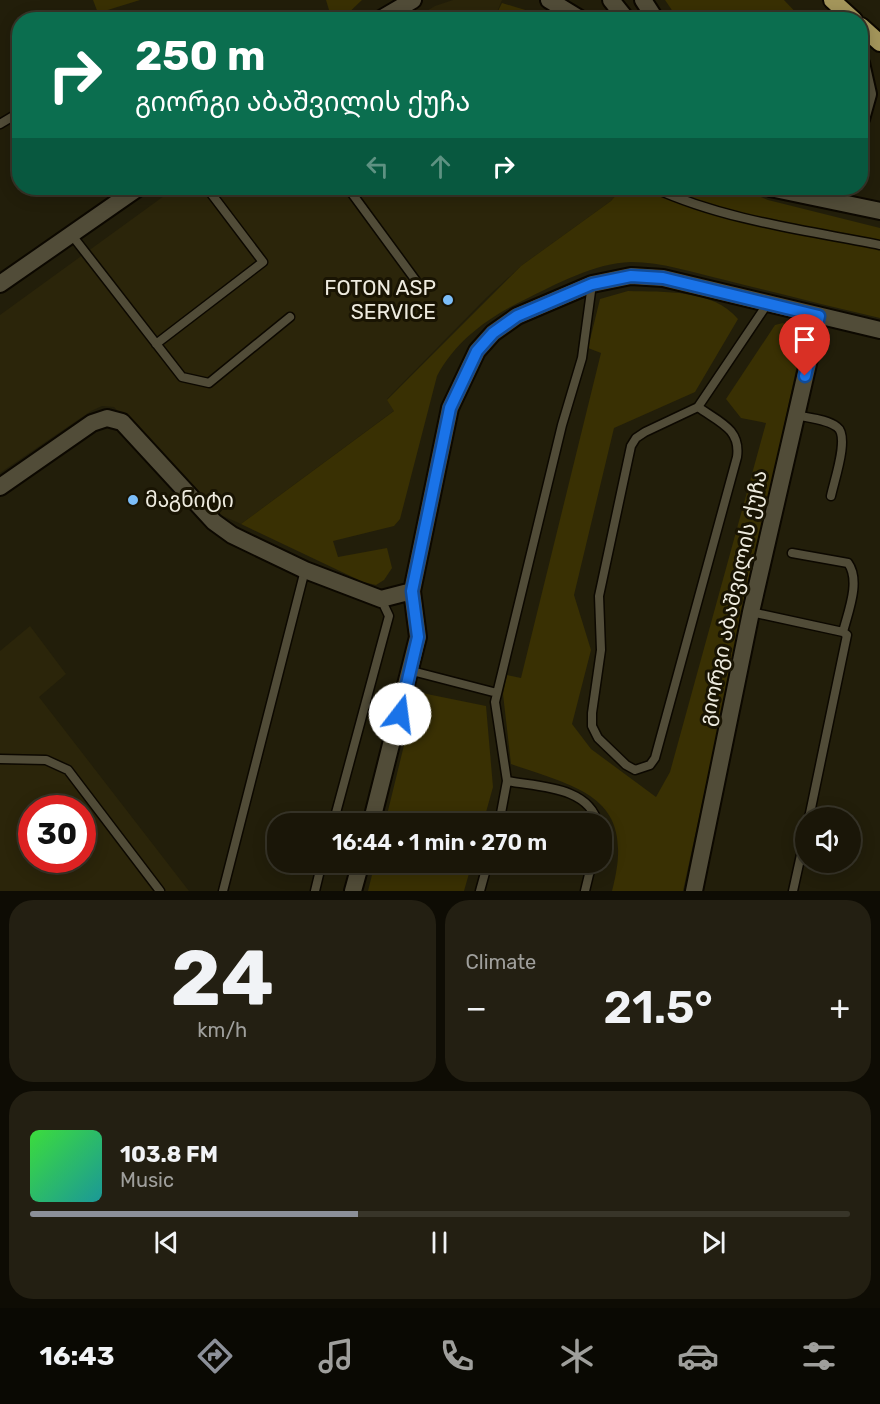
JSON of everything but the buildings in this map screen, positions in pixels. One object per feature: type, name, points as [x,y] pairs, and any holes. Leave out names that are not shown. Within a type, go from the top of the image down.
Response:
[{"type":"highway","points":[[833,1],[845,12]]},
{"type":"highway","points":[[868,32],[880,43]]},
{"type":"street","points":[[398,3],[413,0]]},
{"type":"street","points":[[398,3],[425,0]]},
{"type":"street","points":[[549,0],[569,12]]},
{"type":"street","points":[[575,0],[586,12]]},
{"type":"street","points":[[611,0],[621,12]]},
{"type":"street","points":[[0,284],[128,195]]},
{"type":"street","points":[[806,195],[878,209]]},
{"type":"street","points":[[374,813],[412,671],[418,637],[412,591],[450,408],[477,351],[493,333],[517,316],[592,284],[631,276],[663,278],[880,330]]},
{"type":"street","name":"გიორგი აბაშვილის ქუჩა","points":[[694,891],[752,612],[819,316]]},
{"type":"street","points":[[0,487],[92,423],[107,418],[122,422],[214,522],[232,535],[305,570],[381,599],[412,591]]},
{"type":"street","points":[[353,891],[358,873]]},
{"type":"lane","points":[[156,344],[263,262],[212,195]]},
{"type":"lane","points":[[353,195],[422,289]]},
{"type":"lane","points":[[670,195],[734,216],[880,245]]},
{"type":"lane","points":[[71,234],[182,377],[209,383],[290,317]]},
{"type":"lane","points":[[501,813],[507,782],[496,715],[497,693],[562,424],[582,358],[592,284]]},
{"type":"lane","points":[[698,407],[735,434],[739,444],[737,457],[655,758],[650,765],[635,770],[626,765],[598,738],[592,726],[592,700],[601,650],[599,596],[631,446],[636,438],[645,432],[698,407],[768,303]]},
{"type":"lane","points":[[796,415],[839,427],[843,444],[831,496]]},
{"type":"lane","points":[[792,553],[848,563],[853,570],[854,579],[843,632],[848,641],[811,807]]},
{"type":"lane","points":[[223,891],[305,570]]},
{"type":"lane","points":[[336,813],[389,616],[381,599]]},
{"type":"lane","points":[[752,612],[843,632]]},
{"type":"lane","points":[[412,671],[497,693]]},
{"type":"lane","points":[[0,759],[46,760],[68,770],[160,891]]},
{"type":"lane","points":[[507,782],[562,791],[580,797],[595,813]]},
{"type":"lane","points":[[315,891],[319,873]]},
{"type":"lane","points":[[480,891],[485,873]]},
{"type":"lane","points":[[585,891],[589,873]]},
{"type":"lane","points":[[793,891],[797,873]]},
{"type":"shaded area","points":[[93,0],[140,0],[101,12],[98,12]]},
{"type":"shaded area","points":[[326,0],[362,0],[349,12],[330,12]]},
{"type":"shaded area","points":[[453,0],[502,0],[497,12],[425,12]]},
{"type":"shaded area","points":[[665,0],[784,0],[795,12],[673,12]]},
{"type":"shaded area","points":[[502,3],[532,12],[498,12]]},
{"type":"shaded area","points":[[165,195],[616,195],[521,266],[486,298],[387,399],[395,410],[241,524],[223,516],[207,502],[114,407],[102,406],[91,411],[0,473],[0,315]]},
{"type":"shaded area","points":[[616,195],[756,195],[880,228],[880,318],[655,264],[617,263],[590,270],[549,287],[498,314],[474,331],[445,363],[437,376],[400,519],[394,526],[333,541],[338,557],[387,548],[392,568],[384,580],[376,585],[363,582],[241,524],[394,411],[387,400],[521,266]]},
{"type":"shaded area","points":[[628,291],[687,294],[715,302],[728,309],[738,319],[695,392],[614,428],[574,595],[591,650],[572,724],[591,749],[656,797],[670,772],[766,423],[741,418],[726,399],[775,325],[783,323],[804,333],[683,891],[612,891],[618,860],[617,835],[612,821],[612,813],[607,813],[598,802],[581,790],[511,764],[503,694],[507,675],[521,678],[601,353],[588,348],[600,299]]},
{"type":"shaded area","points":[[30,626],[66,674],[39,697],[189,891],[0,891],[0,651]]},
{"type":"shaded area","points":[[417,692],[486,706],[493,787],[486,813],[387,813]]},
{"type":"shaded area","points":[[372,873],[469,873],[464,891],[368,891]]},
{"type":"place","name":"FOTON ASP SERVICE","points":[[448,300]]},
{"type":"place","name":"მაგნიტი","points":[[133,500]]},
{"type":"route","points":[[400,714],[412,671],[418,637],[412,591],[450,408],[477,351],[493,333],[517,316],[592,284],[631,276],[663,278],[819,316],[805,376]]}]
